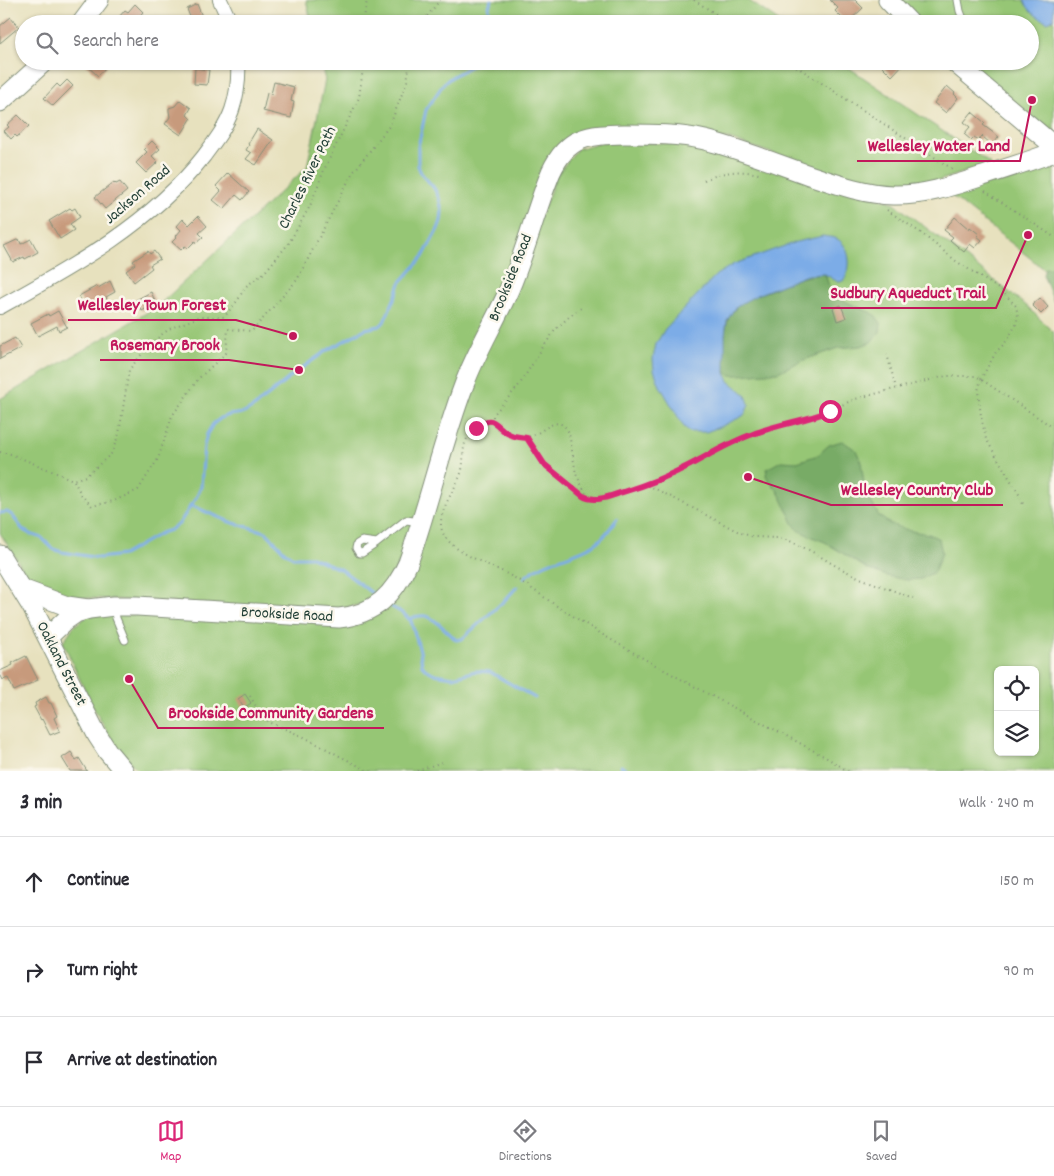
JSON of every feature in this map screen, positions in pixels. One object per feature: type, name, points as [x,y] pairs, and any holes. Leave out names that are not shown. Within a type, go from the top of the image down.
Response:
[{"type":"street","points":[[87,15],[99,0]]},
{"type":"street","points":[[220,0],[227,15]]},
{"type":"street","points":[[888,0],[902,15]]},
{"type":"street","points":[[0,102],[35,70]]},
{"type":"street","name":"Jackson Road","points":[[0,307],[64,271],[116,238],[148,213],[188,175],[220,135],[228,119],[236,93],[237,70]]},
{"type":"street","points":[[969,70],[1054,146]]},
{"type":"street","name":"Brookside Road","points":[[22,589],[67,606],[78,608],[145,606],[330,618],[349,617],[371,609],[382,601],[392,592],[406,568],[464,386],[510,288],[551,172],[560,156],[572,144],[582,138],[602,135],[657,134],[692,137],[726,146],[834,184],[878,194],[901,195],[941,189],[970,181],[1054,152]]},
{"type":"street","name":"Oakland Street","points":[[0,555],[22,589],[48,637],[91,724],[108,752],[124,771]]},
{"type":"street","name":"Brookside Road","points":[[48,637],[71,616],[89,609]]},
{"type":"lane","points":[[958,0],[962,15]]},
{"type":"lane","points":[[377,543],[404,521],[409,519],[421,522]]},
{"type":"lane","points":[[114,606],[116,618],[125,640]]},
{"type":"path","points":[[364,15],[367,0]]},
{"type":"path","points":[[428,15],[440,0]]},
{"type":"path","points":[[694,0],[717,15]]},
{"type":"path","name":"Charles River Path","points":[[73,480],[86,476],[111,454],[119,434],[129,370],[145,350],[171,328],[198,317],[224,317],[246,287],[264,273],[288,243],[310,206],[324,170],[359,98],[363,70]]},
{"type":"path","points":[[0,452],[11,454],[73,480],[82,496],[92,506],[114,502],[138,490],[158,459],[172,416],[199,378],[226,354],[228,329],[252,331],[297,280],[352,174],[390,125],[407,81],[409,70]]},
{"type":"path","points":[[802,70],[1054,236]]},
{"type":"path","points":[[704,180],[719,174],[737,171],[768,177]]},
{"type":"path","points":[[882,208],[890,211],[956,261],[1002,291],[1016,306],[1018,316],[1016,325],[1005,343],[996,352],[978,391],[986,439],[1020,496],[1024,507]]},
{"type":"path","points":[[493,422],[493,416],[520,384],[547,340],[564,321],[581,308]]},
{"type":"path","points":[[887,354],[896,388]]},
{"type":"path","points":[[527,438],[544,464],[572,488],[593,499],[647,485],[753,434],[820,416],[855,399],[946,376],[976,376],[1054,428]]},
{"type":"path","points":[[588,498],[576,474],[570,436],[564,425],[556,423],[527,438],[508,434],[493,422],[483,422],[466,440],[460,476],[441,520],[442,530],[448,541],[458,549],[510,575],[608,638],[848,771]]},
{"type":"path","points":[[647,485],[741,533],[790,541],[860,578],[913,598]]},
{"type":"path","points":[[250,696],[262,715],[269,722],[304,737],[368,771]]},
{"type":"path","points":[[417,771],[442,762]]},
{"type":"green space","points":[[306,0],[748,0],[770,15],[310,15]]},
{"type":"green space","points":[[900,0],[1024,0],[1026,5],[1054,19],[1054,138],[976,70],[1039,70],[1039,15],[914,15]]},
{"type":"green space","points":[[322,70],[852,70],[991,164],[928,184],[900,187],[869,185],[729,139],[580,132],[517,248],[407,544],[389,584],[367,603],[330,611],[72,597],[55,594],[44,589],[30,580],[0,533],[0,399],[158,306],[307,167],[325,80]]},
{"type":"green space","points":[[602,142],[691,144],[892,202],[1028,307],[1054,333],[1054,771],[139,771],[126,757],[104,727],[63,642],[74,626],[89,615],[379,613],[557,175],[577,149]]},
{"type":"green space","points":[[1044,166],[1054,167],[1054,277],[948,193]]},
{"type":"green space","points":[[1045,268],[1054,268],[1054,302],[1043,275]]},
{"type":"green space","points":[[825,274],[829,286],[844,301],[874,314],[881,323],[880,332],[871,342],[861,346],[838,348],[801,361],[778,372],[739,375],[725,373],[725,331],[727,322],[735,309],[752,297],[792,281]]},
{"type":"green space","points":[[842,441],[856,450],[861,462],[864,483],[870,500],[879,516],[890,524],[911,531],[929,534],[939,539],[942,553],[934,572],[921,579],[907,580],[869,570],[825,542],[798,530],[793,523],[777,490],[766,476],[767,469],[781,461],[797,462],[818,455],[829,445]]},
{"type":"water","points":[[1024,0],[1054,0],[1054,19],[1048,22],[1028,8]]},
{"type":"water","points":[[823,236],[839,240],[846,248],[849,264],[843,281],[838,282],[825,274],[807,275],[759,294],[734,309],[727,321],[725,334],[725,373],[729,381],[746,395],[749,404],[743,416],[722,426],[706,432],[690,432],[684,427],[660,386],[654,370],[653,359],[656,344],[665,329],[716,275],[734,264],[796,242]]},
{"type":"building","points":[[830,0],[855,0],[863,8],[856,15],[839,15],[835,11],[838,8]]},
{"type":"building","points":[[135,4],[143,12],[140,15],[121,15],[125,10],[128,12]]},
{"type":"building","points":[[197,4],[201,15],[189,15],[187,9]]},
{"type":"building","points":[[11,17],[15,22],[15,30],[0,43],[0,26]]},
{"type":"building","points":[[92,70],[103,70],[98,76]]},
{"type":"building","points":[[195,70],[209,70],[207,85],[194,84]]},
{"type":"building","points":[[886,70],[898,70],[892,76]]},
{"type":"building","points":[[67,80],[73,86],[53,106],[44,98],[57,84],[60,87]]},
{"type":"building","points":[[274,82],[294,87],[291,101],[294,102],[291,118],[263,111],[267,93],[271,94]]},
{"type":"building","points":[[947,86],[958,98],[946,113],[934,103]]},
{"type":"building","points":[[180,100],[191,108],[187,115],[191,119],[181,135],[165,124],[170,117],[169,108],[175,106]]},
{"type":"building","points":[[972,112],[985,123],[983,125],[999,137],[992,145],[982,136],[979,140],[974,137],[971,140],[964,134],[970,127],[964,122]]},
{"type":"building","points":[[18,115],[29,126],[17,137],[15,135],[11,139],[4,131],[9,127],[7,125]]},
{"type":"building","points":[[257,129],[273,140],[256,165],[246,159],[251,153],[246,150]]},
{"type":"building","points":[[152,141],[160,149],[152,156],[158,162],[146,173],[136,163],[147,152],[144,149]]},
{"type":"building","points":[[228,173],[249,192],[242,200],[236,195],[224,209],[213,200],[221,191],[216,186]]},
{"type":"building","points":[[114,182],[116,184],[120,182],[127,191],[105,209],[95,197]]},
{"type":"building","points":[[70,208],[72,210],[75,208],[80,217],[70,224],[74,230],[60,239],[49,221]]},
{"type":"building","points":[[198,216],[207,226],[199,233],[203,237],[196,243],[195,241],[188,248],[185,246],[181,250],[172,242],[181,230],[177,226],[183,219],[189,225]]},
{"type":"building","points":[[955,217],[969,229],[970,227],[979,234],[977,236],[982,240],[975,248],[970,244],[964,252],[950,240],[953,237],[944,230]]},
{"type":"building","points":[[19,239],[21,244],[31,239],[38,252],[25,259],[24,257],[13,262],[4,246]]},
{"type":"building","points":[[148,251],[150,254],[154,251],[160,259],[150,265],[152,268],[134,282],[126,271],[135,264],[133,261]]},
{"type":"building","points":[[110,281],[115,292],[106,297],[107,300],[105,302],[92,309],[90,305],[85,308],[79,296]]},
{"type":"building","points":[[151,292],[156,303],[142,311],[136,300]]},
{"type":"building","points":[[1040,298],[1048,307],[1041,314],[1032,305]]},
{"type":"building","points":[[841,305],[846,318],[837,321],[833,308]]},
{"type":"building","points":[[58,311],[67,327],[59,331],[57,326],[38,336],[31,323]]},
{"type":"building","points":[[15,338],[21,348],[0,359],[0,346]]},
{"type":"building","points":[[26,656],[38,680],[14,691],[8,678],[3,680],[0,671]]},
{"type":"building","points":[[245,694],[251,703],[244,708],[238,699]]},
{"type":"building","points":[[46,697],[57,716],[54,718],[60,731],[50,735],[34,707],[36,706],[35,703]]},
{"type":"building","points":[[71,752],[76,760],[79,758],[87,771],[70,771],[62,758]]},
{"type":"waterway","points":[[489,15],[491,0]]},
{"type":"waterway","points":[[0,513],[7,512],[12,515],[23,530],[42,538],[53,549],[99,558],[123,555],[179,524],[201,487],[204,446],[207,434],[213,424],[229,415],[244,413],[326,351],[365,329],[380,326],[384,322],[400,283],[423,257],[441,221],[442,211],[439,198],[418,166],[418,147],[426,110],[444,83],[464,70]]},
{"type":"waterway","points":[[190,505],[230,522],[266,532],[284,551],[293,557],[312,557],[342,570],[373,594]]},
{"type":"waterway","points":[[524,578],[548,563],[597,543],[617,519]]},
{"type":"waterway","points":[[409,619],[422,616],[430,617],[456,640],[462,639],[517,587]]},
{"type":"waterway","points":[[390,606],[404,614],[411,621],[422,665],[425,669],[435,674],[453,677],[476,671],[490,672],[535,698]]},
{"type":"waterway","points":[[621,766],[628,771]]},
{"type":"place","name":"Wellesley Water Land","points":[[1032,100]]},
{"type":"place","name":"Sudbury Aqueduct Trail","points":[[1028,235]]},
{"type":"place","name":"Wellesley Town Forest","points":[[293,336]]},
{"type":"place","name":"Rosemary Brook","points":[[299,370]]},
{"type":"place","name":"Wellesley Country Club","points":[[748,477]]},
{"type":"place","name":"Brookside Community Gardens","points":[[129,679]]},
{"type":"route","points":[[476,428],[483,422],[490,421],[495,422],[512,436],[527,438],[541,461],[552,472],[583,496],[597,499],[654,482],[753,434],[820,416],[830,411]]}]
